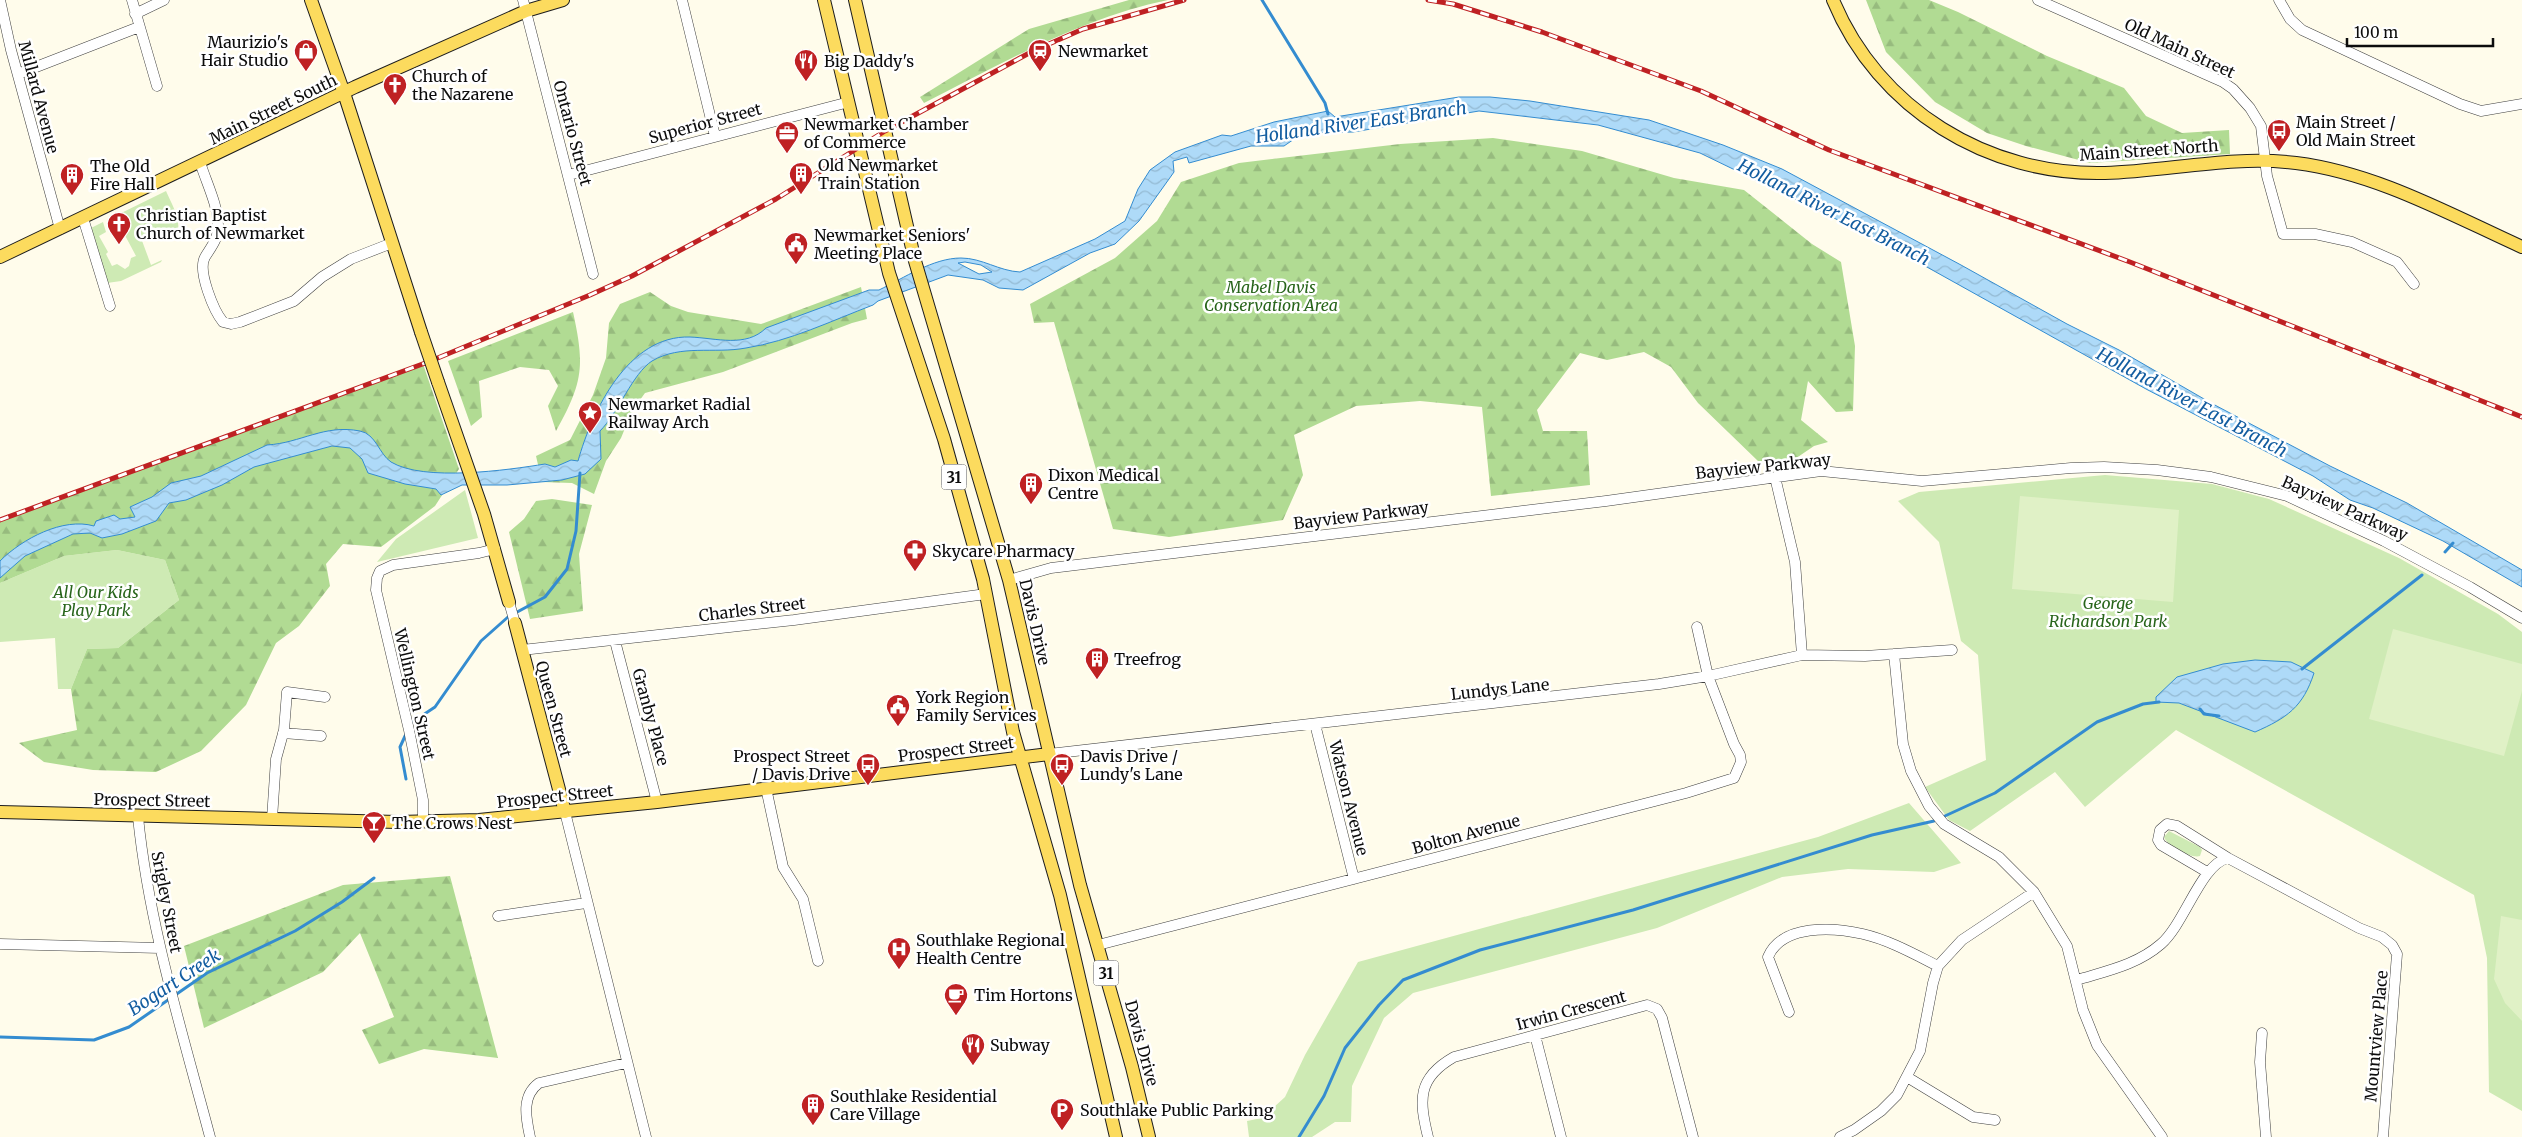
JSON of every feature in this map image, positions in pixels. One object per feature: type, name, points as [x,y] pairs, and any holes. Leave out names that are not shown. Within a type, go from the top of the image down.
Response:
[{"type":"main road","points":[[311,0],[344,93]]},
{"type":"main road","name":"Main Street South","points":[[0,257],[525,5],[563,0]]},
{"type":"main road","name":"31","points":[[824,0],[889,273],[944,439],[986,594],[1020,758],[1060,895],[1116,1137]]},
{"type":"main road","name":"Davis Drive","points":[[855,0],[915,261],[929,314],[957,400],[1009,580],[1080,885],[1129,1057],[1148,1137]]},
{"type":"main road","name":"Main Street North","points":[[1833,0],[1845,29],[1893,90],[1920,114],[1947,132],[2017,163],[2049,170],[2105,173],[2219,162],[2296,163],[2374,180],[2522,247]]},
{"type":"main road","name":"Queen Street","points":[[344,93],[421,332],[463,449],[495,549],[509,602]]},
{"type":"main road","name":"Queen Street","points":[[515,623],[565,812]]},
{"type":"main road","name":"Prospect Street","points":[[0,812],[138,817],[479,820],[657,802],[1050,754]]},
{"type":"street","name":"Millard Avenue","points":[[0,0],[60,229]]},
{"type":"street","points":[[132,0],[157,86]]},
{"type":"street","points":[[135,14],[164,0]]},
{"type":"street","points":[[682,0],[716,136]]},
{"type":"street","name":"Old Main Street","points":[[2038,0],[2223,82],[2250,108],[2261,126],[2265,162],[2284,234],[2315,234],[2352,242],[2398,262],[2414,284]]},
{"type":"street","points":[[2279,0],[2290,19],[2302,30],[2481,116],[2522,104]]},
{"type":"street","name":"Ontario Street","points":[[525,5],[593,274]]},
{"type":"street","points":[[18,74],[139,27]]},
{"type":"street","name":"Superior Street","points":[[569,175],[849,102]]},
{"type":"street","points":[[200,162],[218,227],[214,244],[205,258],[204,274],[214,308],[224,322],[231,324],[240,322],[294,301],[322,276],[351,260],[392,243]]},
{"type":"street","points":[[83,218],[110,306]]},
{"type":"street","name":"Bayview Parkway","points":[[1009,580],[1051,568],[1606,501],[1820,471],[1902,481],[1941,481],[2072,468],[2104,467],[2156,470],[2211,477],[2253,486],[2295,499],[2426,563],[2522,618]]},
{"type":"street","points":[[1775,477],[1795,562],[1802,655]]},
{"type":"street","name":"Wellington Street","points":[[423,821],[423,800],[410,730],[376,590],[379,575],[384,569],[393,565],[470,555],[495,549]]},
{"type":"street","name":"Charles Street","points":[[522,650],[615,641],[986,594]]},
{"type":"street","name":"Queen Street","points":[[509,602],[515,623]]},
{"type":"street","points":[[1696,627],[1708,676]]},
{"type":"street","name":"Granby Place","points":[[615,641],[657,802]]},
{"type":"street","name":"Lundys Lane","points":[[1050,754],[1510,703],[1708,676],[1802,655],[1865,656],[1952,650]]},
{"type":"street","points":[[1894,654],[1902,744],[1911,771],[1929,806],[1944,824],[1999,857],[2034,892],[2067,946],[2083,1010],[2097,1045],[2162,1137]]},
{"type":"street","name":"Bolton Avenue","points":[[1098,945],[1686,794],[1734,778],[1739,771],[1740,755],[1731,738],[1708,676]]},
{"type":"street","points":[[272,819],[276,759],[283,733],[287,692],[324,696]]},
{"type":"street","name":"Watson Avenue","points":[[1315,724],[1354,878]]},
{"type":"street","points":[[283,733],[321,736]]},
{"type":"street","points":[[766,788],[783,867],[803,899],[818,962]]},
{"type":"street","name":"Queen Street","points":[[565,812],[586,903],[646,1137]]},
{"type":"street","name":"Srigley Street","points":[[138,817],[143,870],[160,948],[210,1137]]},
{"type":"street","name":"Mountview Place","points":[[2207,872],[2162,845],[2158,840],[2160,830],[2168,824],[2177,826],[2228,858],[2359,928],[2382,937],[2392,945],[2397,954],[2383,1137]]},
{"type":"street","points":[[2076,980],[2134,962],[2161,943],[2181,920],[2207,872],[2215,863],[2228,858]]},
{"type":"street","points":[[1840,1137],[1854,1130],[1881,1111],[1896,1095],[1907,1076],[1920,1051],[1932,983],[1938,966],[1962,940],[2034,892]]},
{"type":"street","points":[[498,916],[586,903]]},
{"type":"street","points":[[1789,1012],[1768,956],[1772,948],[1789,934],[1835,930],[1863,934],[1896,945],[1938,966]]},
{"type":"street","points":[[0,944],[160,948]]},
{"type":"street","name":"Irwin Crescent","points":[[1428,1137],[1421,1108],[1424,1088],[1438,1066],[1454,1057],[1642,1006],[1652,1006],[1657,1009],[1662,1018],[1693,1137]]},
{"type":"street","points":[[2262,1033],[2260,1062],[2266,1137]]},
{"type":"street","points":[[1535,1035],[1561,1137]]},
{"type":"street","points":[[530,1137],[525,1115],[526,1103],[532,1089],[539,1083],[626,1063]]},
{"type":"street","points":[[1907,1076],[1973,1117],[1995,1120]]},
{"type":"green space","points":[[1129,0],[1168,0],[1104,18],[1073,30],[1043,43],[924,103],[920,97],[1029,29]]},
{"type":"green space","points":[[1866,0],[1929,0],[1958,12],[2047,56],[2124,88],[2146,116],[2182,133],[2229,130],[2230,154],[2090,163],[2026,146],[1987,133],[1935,102],[1886,52]]},
{"type":"green space","name":"Mabel Davis Conservation Area","points":[[1493,138],[1582,151],[1674,178],[1744,190],[1812,244],[1841,262],[1855,346],[1853,411],[1836,412],[1808,381],[1801,420],[1828,442],[1814,446],[1789,463],[1758,461],[1698,403],[1671,367],[1644,352],[1607,360],[1580,353],[1537,410],[1543,431],[1587,431],[1590,485],[1491,496],[1482,407],[1420,401],[1356,406],[1294,435],[1303,475],[1283,520],[1169,537],[1113,529],[1054,322],[1034,323],[1030,304],[1115,258],[1157,221],[1181,182],[1239,163],[1400,144]]},
{"type":"green space","points":[[166,191],[177,217],[177,233],[160,241],[155,232],[141,238],[151,265],[162,260],[161,262],[121,281],[107,283],[91,228],[103,222],[106,232],[99,236],[108,252],[106,254],[112,266],[117,264],[125,269],[129,266],[131,258],[136,256],[120,226],[112,229],[107,220]]},
{"type":"green space","points":[[861,287],[867,319],[723,372],[645,393],[632,411],[621,438],[606,461],[594,494],[572,483],[542,482],[536,456],[570,440],[593,395],[606,358],[609,323],[620,304],[650,292],[671,306],[688,312],[761,324]]},
{"type":"green space","points":[[573,312],[579,347],[579,374],[572,400],[556,431],[548,406],[558,386],[549,370],[520,367],[479,381],[482,417],[471,426],[448,361]]},
{"type":"green space","points":[[423,364],[459,469],[435,506],[381,547],[343,544],[326,564],[330,586],[299,626],[276,643],[246,705],[201,751],[156,772],[93,770],[44,762],[19,743],[77,730],[71,689],[87,649],[118,648],[179,600],[165,560],[117,550],[64,556],[0,583],[0,521]]},
{"type":"green space","name":"George Richardson Park","points":[[2105,475],[2212,484],[2269,499],[2399,558],[2498,614],[2522,632],[2522,1111],[2489,1092],[2487,958],[2474,895],[2176,730],[2085,807],[2055,772],[1970,831],[1949,820],[1925,787],[1986,760],[1978,655],[1961,641],[1939,542],[1898,501],[1919,492]]},
{"type":"green space","points":[[465,490],[478,538],[377,562],[396,539]]},
{"type":"green space","points":[[2020,496],[2179,510],[2173,602],[2012,589]]},
{"type":"green space","points":[[552,499],[592,505],[579,554],[583,611],[530,619],[509,532],[524,519],[536,501]]},
{"type":"green space","name":"All Our Kids Play Park","points":[[117,550],[165,560],[179,600],[118,648],[87,649],[71,689],[58,689],[55,638],[0,642],[0,583],[64,556]]},
{"type":"green space","points":[[2393,629],[2522,664],[2522,691],[2504,756],[2369,719]]},
{"type":"green space","points":[[1909,803],[1961,863],[1934,872],[1848,869],[1782,877],[1657,928],[1413,993],[1384,1018],[1352,1086],[1351,1122],[1335,1122],[1312,1137],[1249,1137],[1247,1121],[1262,1118],[1285,1097],[1305,1055],[1358,962],[1818,837]]},
{"type":"green space","points":[[2169,831],[2200,847],[2202,850],[2200,856],[2191,856],[2174,848],[2164,837]]},
{"type":"green space","points":[[450,876],[498,1058],[424,1049],[379,1064],[362,1030],[394,1017],[360,933],[323,972],[204,1028],[184,946],[343,885]]},
{"type":"green space","points":[[2501,916],[2522,920],[2522,1021],[2505,1003],[2494,979]]},
{"type":"water","name":"Holland River East Branch","points":[[1459,97],[1490,97],[1530,101],[1649,120],[1723,145],[1782,169],[2067,324],[2119,350],[2211,403],[2330,466],[2407,503],[2522,570],[2522,587],[2443,541],[2373,508],[2350,500],[2313,476],[2146,389],[1873,237],[1700,153],[1598,125],[1479,111],[1353,132],[1303,133],[1284,146],[1251,146],[1189,163],[1187,157],[1173,161],[1174,172],[1139,221],[1115,244],[1090,253],[1023,290],[999,288],[983,280],[948,275],[778,341],[734,350],[686,351],[663,356],[652,361],[638,374],[600,431],[601,459],[585,474],[562,480],[507,485],[462,485],[441,495],[436,489],[405,484],[368,473],[362,459],[350,448],[332,446],[254,467],[222,485],[186,500],[169,503],[156,521],[122,534],[102,538],[90,533],[73,534],[25,556],[0,578],[0,561],[20,545],[44,532],[56,527],[69,525],[82,524],[94,526],[96,521],[114,515],[120,519],[135,517],[130,507],[152,497],[171,483],[201,476],[267,445],[279,444],[324,432],[347,430],[365,433],[374,440],[391,462],[424,472],[466,473],[545,464],[555,467],[571,460],[578,461],[584,441],[603,399],[616,379],[631,362],[648,348],[668,340],[690,337],[730,340],[749,338],[766,328],[869,290],[879,290],[940,261],[961,258],[969,259],[1020,272],[1095,239],[1125,221],[1138,189],[1150,170],[1175,152],[1222,135],[1231,136],[1274,122],[1328,111],[1335,117]],"holes":[[[965,262],[981,265],[992,272],[979,274],[958,263]]]},
{"type":"water","points":[[2255,660],[2291,662],[2314,673],[2305,695],[2292,710],[2276,722],[2255,732],[2179,703],[2156,702],[2156,697],[2177,677],[2223,664]]},
{"type":"waterway","name":"Holland River East Branch","points":[[1262,0],[1325,103],[1328,114]]},
{"type":"waterway","name":"Bogart Creek","points":[[411,723],[435,707],[481,641],[508,617],[545,597],[567,569],[576,531],[580,473]]},
{"type":"waterway","points":[[2445,552],[2453,543]]},
{"type":"waterway","points":[[2302,669],[2422,575]]},
{"type":"waterway","points":[[1299,1137],[1324,1096],[1345,1048],[1379,1005],[1403,980],[1480,950],[1633,910],[1872,835],[1934,821],[1995,793],[2097,722],[2143,704],[2159,702]]},
{"type":"waterway","points":[[2200,709],[2204,714],[2219,716]]},
{"type":"waterway","name":"Bogart Creek","points":[[406,734],[400,747],[406,779]]},
{"type":"waterway","name":"Bogart Creek","points":[[0,1037],[94,1040],[129,1027],[207,973],[295,931],[342,902],[374,878]]},
{"type":"railway","points":[[0,520],[428,362],[590,295],[632,276],[776,199],[885,131],[1033,51],[1083,29],[1184,0]]},
{"type":"railway","points":[[1428,0],[1453,4],[1542,32],[1701,91],[1829,150],[2130,262],[2522,417]]},
{"type":"place","name":"Maurizio's Hair Studio","points":[[306,72]]},
{"type":"place","name":"Newmarket","points":[[1040,72]]},
{"type":"place","name":"Big Daddy's","points":[[806,82]]},
{"type":"place","name":"Church of the Nazarene","points":[[395,106]]},
{"type":"place","name":"Main Street / Old Main Street","points":[[2279,152]]},
{"type":"place","name":"Newmarket Chamber of Commerce","points":[[787,154]]},
{"type":"place","name":"Old Newmarket Train Station","points":[[801,195]]},
{"type":"place","name":"The Old Fire Hall","points":[[72,196]]},
{"type":"place","name":"Christian Baptist Church of Newmarket","points":[[119,245]]},
{"type":"place","name":"Newmarket Seniors' Meeting Place","points":[[796,265]]},
{"type":"place","name":"Newmarket Radial Railway Arch","points":[[590,434]]},
{"type":"place","name":"Dixon Medical Centre","points":[[1031,505]]},
{"type":"place","name":"Skycare Pharmacy","points":[[915,572]]},
{"type":"place","name":"Treefrog","points":[[1097,680]]},
{"type":"place","name":"York Region Family Services","points":[[898,727]]},
{"type":"place","name":"Prospect Street / Davis Drive","points":[[868,786]]},
{"type":"place","name":"Davis Drive / Lundy's Lane","points":[[1062,786]]},
{"type":"place","name":"The Crows Nest","points":[[374,844]]},
{"type":"place","name":"Southlake Regional Health Centre","points":[[899,970]]},
{"type":"place","name":"Tim Hortons","points":[[956,1016]]},
{"type":"place","name":"Subway","points":[[973,1066]]},
{"type":"place","name":"Southlake Residential Care Village","points":[[813,1126]]},
{"type":"place","name":"Southlake Public Parking","points":[[1062,1131]]}]
